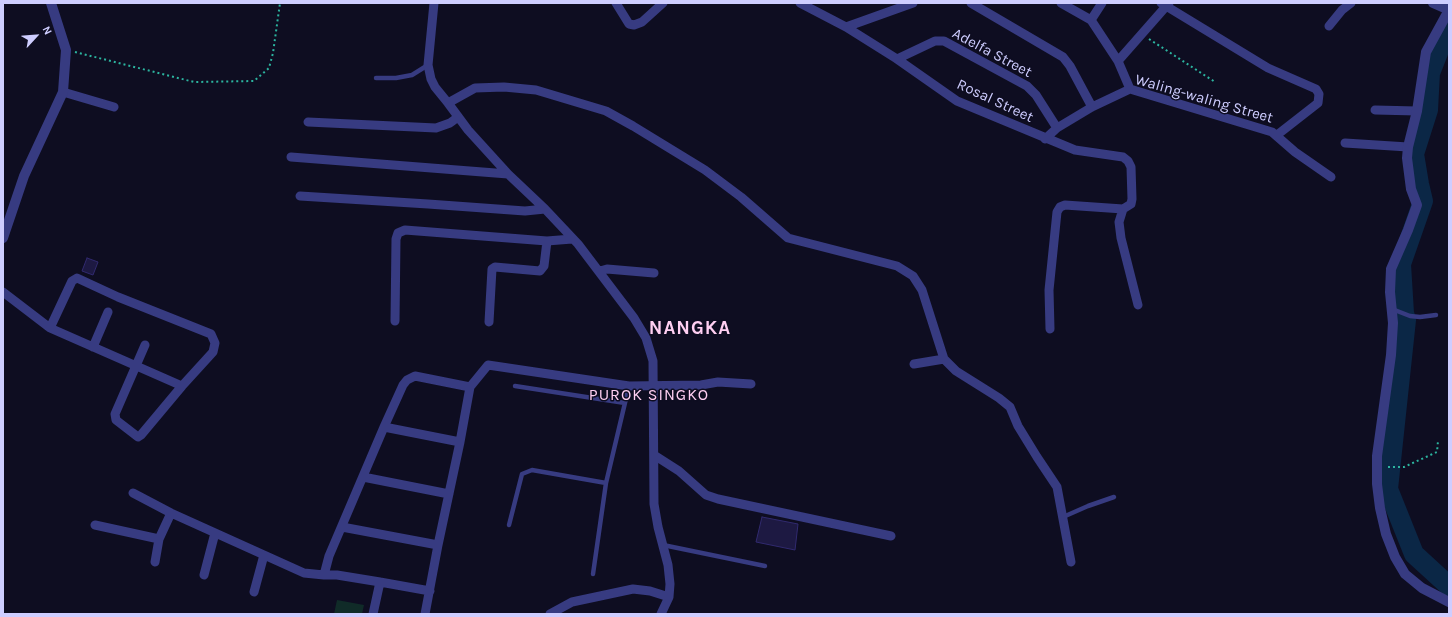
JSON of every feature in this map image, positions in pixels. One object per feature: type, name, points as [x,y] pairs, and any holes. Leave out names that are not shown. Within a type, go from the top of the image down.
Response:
[{"type":"street","points":[[3,238],[24,176],[63,92],[66,50],[51,3]]},
{"type":"street","points":[[434,3],[428,65],[435,87],[468,130],[508,174],[545,209],[578,244],[600,271],[634,318],[646,338],[653,361],[654,504],[668,565],[670,584],[670,597],[661,614]]},
{"type":"street","points":[[616,3],[628,24],[634,25],[642,22],[663,3]]},
{"type":"street","points":[[846,28],[913,3]]},
{"type":"street","points":[[971,3],[1062,57],[1070,66],[1092,107]]},
{"type":"street","points":[[1061,3],[1091,20],[1118,61],[1130,89]]},
{"type":"street","points":[[1091,20],[1102,3]]},
{"type":"street","points":[[1329,26],[1342,10],[1351,3]]},
{"type":"street","points":[[1433,3],[1449,10],[1426,52],[1417,111],[1408,147],[1407,158],[1411,189],[1417,205],[1391,269],[1390,292],[1394,310],[1391,355],[1377,456],[1376,484],[1386,534],[1395,557],[1404,574],[1422,588],[1449,602]]},
{"type":"street","name":"Rosal Street","points":[[804,4],[897,59],[957,101],[1075,150],[1124,158],[1128,161],[1131,167],[1132,199],[1130,204],[1123,209]]},
{"type":"street","points":[[1118,61],[1166,4],[1268,68],[1316,89],[1319,94],[1318,103],[1277,135]]},
{"type":"street","name":"Adelfa Street","points":[[897,59],[935,41],[944,41],[1028,86],[1036,95],[1057,128]]},
{"type":"street","points":[[448,102],[475,88],[504,87],[536,90],[606,111],[705,170],[741,197],[788,238],[897,266],[913,276],[922,290],[944,359],[956,371],[999,398],[1010,407],[1022,432],[1057,487],[1071,562]]},
{"type":"street","name":"Waling-waling Street","points":[[1045,138],[1057,128],[1092,107],[1130,89],[1272,132],[1294,152],[1331,177]]},
{"type":"street","points":[[63,92],[114,107]]},
{"type":"street","points":[[1375,110],[1417,111]]},
{"type":"street","points":[[308,122],[436,128],[450,123],[458,117]]},
{"type":"street","points":[[1345,144],[1408,147]]},
{"type":"street","points":[[291,157],[508,174]]},
{"type":"street","points":[[300,196],[525,211],[545,209]]},
{"type":"street","points":[[1050,329],[1050,290],[1057,212],[1060,207],[1066,205],[1123,209],[1119,222],[1121,238],[1138,305]]},
{"type":"street","points":[[395,321],[396,239],[398,233],[404,230],[547,240],[572,239]]},
{"type":"street","points":[[489,322],[492,269],[495,267],[540,271],[544,266],[547,240]]},
{"type":"street","points":[[600,271],[607,269],[654,273]]},
{"type":"street","points":[[50,328],[72,281],[77,278],[118,297],[211,334],[215,342],[213,352],[141,435],[136,436],[119,423],[115,418],[115,414],[145,345]]},
{"type":"street","points":[[3,292],[50,328],[182,386]]},
{"type":"street","points":[[93,347],[108,312]]},
{"type":"street","points":[[914,364],[944,359]]},
{"type":"street","points":[[425,614],[470,387],[488,365],[629,386],[701,385],[718,382],[751,384]]},
{"type":"street","points":[[324,575],[329,556],[403,385],[410,378],[415,376],[470,387]]},
{"type":"street","points":[[384,427],[460,442]]},
{"type":"street","points":[[654,455],[679,471],[706,495],[718,499],[891,536]]},
{"type":"street","points":[[363,477],[449,494]]},
{"type":"street","points":[[133,493],[171,513],[304,573],[337,575],[430,591]]},
{"type":"street","points":[[155,562],[159,539],[171,513]]},
{"type":"street","points":[[95,525],[159,539]]},
{"type":"street","points":[[342,527],[438,544]]},
{"type":"street","points":[[204,575],[215,533]]},
{"type":"street","points":[[254,592],[264,555]]},
{"type":"street","points":[[373,614],[380,582]]},
{"type":"street","points":[[550,614],[572,602],[633,589],[650,591],[670,597]]},
{"type":"lane","points":[[376,78],[396,78],[412,75],[428,65]]},
{"type":"lane","points":[[1394,310],[1410,316],[1420,317],[1436,315]]},
{"type":"lane","points":[[515,386],[625,403]]},
{"type":"lane","points":[[593,574],[606,483],[629,386]]},
{"type":"lane","points":[[509,525],[522,474],[532,470],[606,483]]},
{"type":"lane","points":[[1063,517],[1114,497]]},
{"type":"lane","points":[[663,545],[765,566]]},
{"type":"path","points":[[66,50],[194,82],[254,81],[269,68],[273,53],[280,3]]},
{"type":"path","points":[[1142,34],[1215,82]]},
{"type":"path","points":[[1382,467],[1404,467],[1437,452],[1438,441]]},
{"type":"green space","points":[[337,600],[364,605],[362,614],[334,614]]},
{"type":"building","points":[[87,258],[98,262],[93,275],[82,271]]},
{"type":"building","points":[[762,517],[798,524],[795,550],[756,542]]},
{"type":"waterway","points":[[1449,25],[1430,73],[1428,110],[1414,154],[1423,201],[1401,264],[1404,313],[1406,320],[1388,489],[1414,554],[1449,586]]},
{"type":"district","name":"NANGKA","points":[[690,329]]},
{"type":"district","name":"PUROK SINGKO","points":[[649,395]]}]
